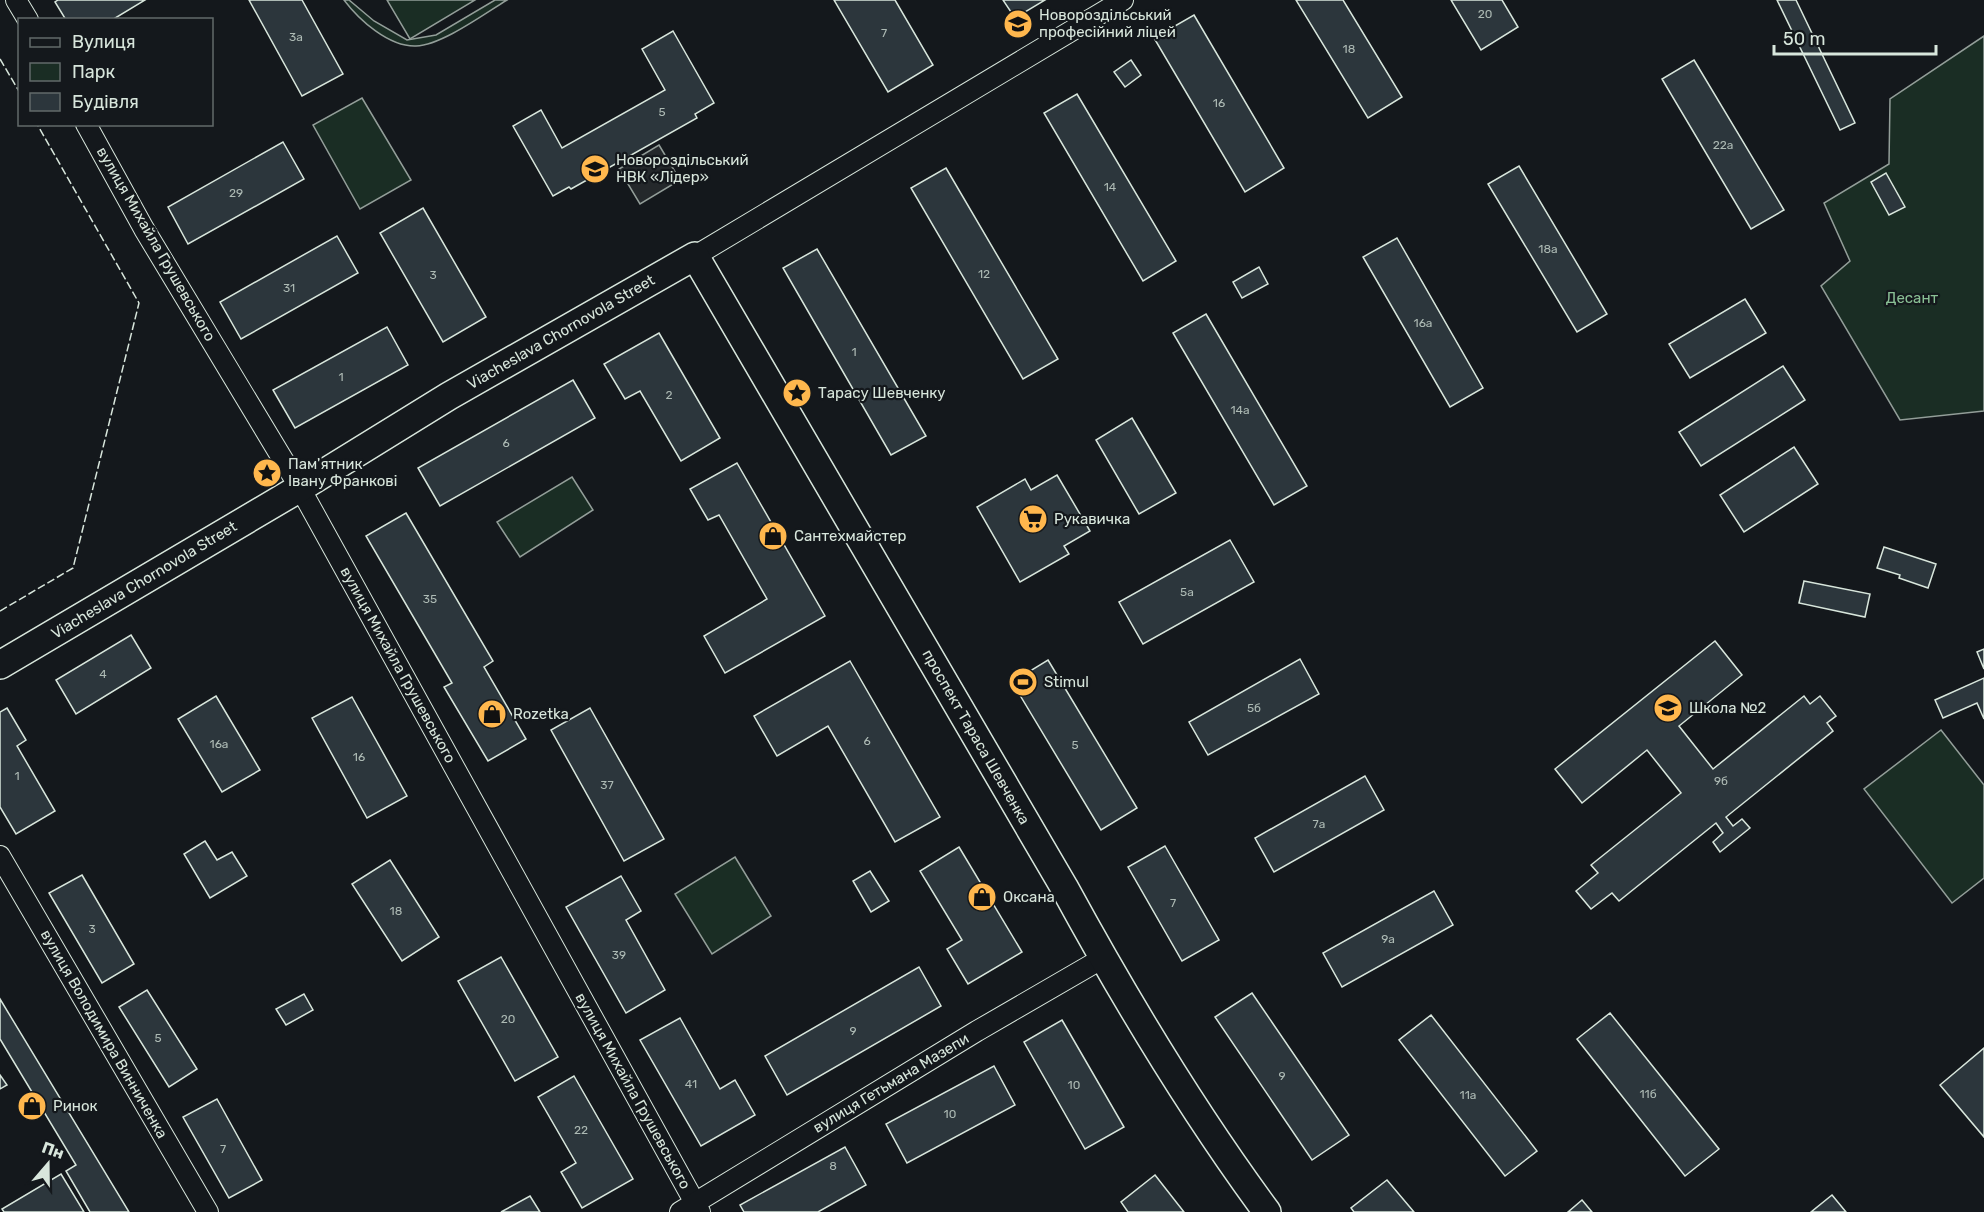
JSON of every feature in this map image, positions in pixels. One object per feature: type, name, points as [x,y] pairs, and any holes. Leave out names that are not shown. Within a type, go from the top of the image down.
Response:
[{"type":"street","points":[[16,0],[27,18]]},
{"type":"street","name":"Viacheslava Chornovola Street","points":[[0,664],[300,488],[449,396],[694,256],[1123,0]]},
{"type":"street","name":"вулиця Михайла Грушевського","points":[[87,126],[144,229],[300,488],[692,1209]]},
{"type":"street","name":"проспект Тараса Шевченка","points":[[694,256],[1059,877],[1102,958],[1220,1149],[1267,1212]]},
{"type":"street","name":"вулиця Володимира Винниченка","points":[[0,856],[208,1212]]},
{"type":"street","name":"вулиця Гетьмана Мазепи","points":[[692,1209],[977,1031],[1102,958]]},
{"type":"green space","points":[[344,0],[349,0],[374,21],[407,40],[436,35],[495,0],[507,0],[450,35],[416,46],[395,42],[385,37],[366,24]]},
{"type":"green space","points":[[387,0],[475,0],[410,39]]},
{"type":"green space","name":"Десант","points":[[1984,36],[1984,411],[1900,420],[1821,286],[1850,261],[1824,203],[1889,164],[1890,99]]},
{"type":"green space","points":[[362,98],[411,180],[360,209],[313,125]]},
{"type":"green space","points":[[572,477],[593,510],[520,557],[497,522]]},
{"type":"green space","points":[[1941,730],[1984,785],[1984,878],[1952,903],[1864,789]]},
{"type":"green space","points":[[735,857],[771,916],[712,954],[675,894]]},
{"type":"shaded area","points":[[659,145],[680,180],[640,204],[619,169]]},
{"type":"building","points":[[58,0],[145,0],[115,18],[65,18],[55,2]]},
{"type":"building","points":[[249,0],[302,0],[343,74],[302,96]]},
{"type":"building","points":[[834,0],[895,0],[933,65],[888,92]]},
{"type":"building","points":[[1003,0],[1045,0],[1015,18]]},
{"type":"building","points":[[1296,0],[1343,0],[1402,97],[1368,118]]},
{"type":"building","points":[[1451,0],[1502,0],[1518,27],[1481,50]]},
{"type":"building","points":[[1777,0],[1796,0],[1855,123],[1840,130]]},
{"type":"building","points":[[1194,15],[1284,168],[1245,192],[1154,38]]},
{"type":"building","points":[[673,31],[714,103],[695,114],[697,118],[571,189],[569,187],[553,196],[513,126],[541,110],[562,148],[665,90],[642,49]]},
{"type":"building","points":[[1131,60],[1141,75],[1125,87],[1114,72]]},
{"type":"building","points":[[1694,60],[1784,210],[1751,229],[1662,79]]},
{"type":"building","points":[[1077,94],[1176,261],[1143,281],[1044,113]]},
{"type":"building","points":[[283,142],[304,179],[188,244],[168,207]]},
{"type":"building","points":[[1519,166],[1607,314],[1577,332],[1488,184]]},
{"type":"building","points":[[946,168],[1058,359],[1023,379],[911,188]]},
{"type":"building","points":[[1886,173],[1905,207],[1889,215],[1871,182]]},
{"type":"building","points":[[423,208],[486,317],[443,342],[380,233]]},
{"type":"building","points":[[337,236],[358,273],[241,339],[220,302]]},
{"type":"building","points":[[1397,238],[1483,388],[1450,407],[1363,257]]},
{"type":"building","points":[[817,249],[926,436],[891,455],[783,268]]},
{"type":"building","points":[[1259,267],[1268,284],[1242,298],[1233,282]]},
{"type":"building","points":[[1745,299],[1766,333],[1690,378],[1669,344]]},
{"type":"building","points":[[1206,314],[1307,486],[1274,505],[1173,333]]},
{"type":"building","points":[[387,327],[408,365],[295,428],[273,390]]},
{"type":"building","points":[[659,333],[720,438],[681,461],[640,391],[625,399],[604,364]]},
{"type":"building","points":[[1783,366],[1805,400],[1701,466],[1679,432]]},
{"type":"building","points":[[573,380],[595,418],[440,506],[418,468]]},
{"type":"building","points":[[1132,418],[1176,493],[1139,514],[1096,440]]},
{"type":"building","points":[[1794,447],[1818,484],[1744,532],[1720,495]]},
{"type":"building","points":[[737,463],[825,616],[725,673],[704,636],[767,599],[719,515],[708,520],[690,489]]},
{"type":"building","name":"Рукавичка","points":[[1057,475],[1090,531],[1064,546],[1069,554],[1020,582],[977,507],[1025,479],[1031,490]]},
{"type":"building","points":[[406,513],[493,661],[484,667],[526,739],[488,761],[444,687],[452,683],[366,536]]},
{"type":"building","points":[[1230,540],[1254,582],[1143,644],[1119,602]]},
{"type":"building","points":[[1884,547],[1936,564],[1928,588],[1899,578],[1900,575],[1877,568]]},
{"type":"building","points":[[1804,581],[1870,594],[1865,617],[1799,603]]},
{"type":"building","points":[[131,635],[151,668],[76,714],[56,680]]},
{"type":"building","points":[[1715,641],[1742,675],[1679,726],[1713,769],[1804,696],[1810,704],[1820,696],[1836,716],[1827,723],[1833,731],[1726,817],[1733,826],[1742,819],[1750,828],[1720,852],[1713,842],[1723,833],[1716,823],[1619,901],[1612,893],[1591,909],[1576,891],[1598,873],[1591,865],[1681,793],[1647,750],[1582,803],[1555,769]]},
{"type":"building","points":[[1984,649],[1984,669],[1977,652]]},
{"type":"building","points":[[1300,659],[1319,694],[1208,755],[1189,722]]},
{"type":"building","points":[[1048,660],[1137,808],[1101,830],[1012,682]]},
{"type":"building","points":[[850,661],[940,817],[895,842],[828,726],[777,756],[754,716]]},
{"type":"building","points":[[1984,678],[1984,719],[1977,703],[1943,718],[1935,700]]},
{"type":"building","points":[[216,696],[260,770],[222,792],[178,719]]},
{"type":"building","points":[[352,697],[407,796],[367,818],[312,718]]},
{"type":"building","points":[[7,708],[26,740],[17,746],[55,811],[16,834],[0,807],[0,712]]},
{"type":"building","points":[[590,708],[664,839],[624,861],[551,730]]},
{"type":"building","points":[[1365,776],[1384,810],[1274,872],[1255,838]]},
{"type":"building","points":[[205,841],[217,860],[232,852],[247,876],[210,898],[184,854]]},
{"type":"building","points":[[1165,846],[1219,940],[1182,961],[1128,867]]},
{"type":"building","points":[[959,847],[1022,952],[968,984],[947,949],[962,940],[920,871]]},
{"type":"building","points":[[390,860],[439,937],[402,961],[352,884]]},
{"type":"building","points":[[870,871],[889,901],[871,912],[853,881]]},
{"type":"building","points":[[82,875],[134,964],[102,983],[49,893]]},
{"type":"building","points":[[621,876],[641,911],[626,920],[665,990],[626,1013],[566,907]]},
{"type":"building","points":[[1434,891],[1453,925],[1342,987],[1323,953]]},
{"type":"building","points":[[501,957],[558,1057],[515,1081],[458,981]]},
{"type":"building","points":[[919,967],[941,1006],[787,1095],[765,1056]]},
{"type":"building","points":[[147,990],[197,1069],[169,1087],[119,1007]]},
{"type":"building","points":[[1252,993],[1349,1135],[1312,1160],[1215,1017]]},
{"type":"building","points":[[304,994],[313,1010],[286,1025],[276,1009]]},
{"type":"building","points":[[0,999],[129,1212],[90,1212],[66,1171],[76,1165],[0,1039]]},
{"type":"building","points":[[1610,1013],[1719,1149],[1685,1176],[1577,1039]]},
{"type":"building","points":[[1431,1015],[1537,1151],[1505,1176],[1399,1040]]},
{"type":"building","points":[[680,1018],[720,1089],[735,1080],[755,1115],[701,1146],[640,1040]]},
{"type":"building","points":[[1062,1020],[1124,1127],[1085,1149],[1024,1042]]},
{"type":"building","points":[[1984,1048],[1984,1137],[1940,1085]]},
{"type":"building","points":[[994,1066],[1015,1105],[907,1163],[886,1124]]},
{"type":"building","points":[[0,1075],[7,1085],[0,1089]]},
{"type":"building","points":[[574,1076],[633,1179],[582,1208],[561,1172],[576,1163],[538,1097]]},
{"type":"building","points":[[217,1099],[262,1180],[229,1198],[183,1117]]},
{"type":"building","points":[[845,1147],[866,1185],[818,1212],[744,1212],[740,1205]]},
{"type":"building","points":[[61,1174],[84,1212],[4,1212],[2,1209]]},
{"type":"building","points":[[1155,1175],[1184,1212],[1128,1212],[1121,1202]]},
{"type":"building","points":[[1387,1180],[1414,1212],[1354,1212],[1351,1208]]},
{"type":"building","points":[[1832,1195],[1846,1212],[1811,1212]]},
{"type":"building","points":[[530,1196],[540,1212],[501,1212]]},
{"type":"building","points":[[1582,1200],[1592,1212],[1568,1212]]},
{"type":"fence","points":[[0,59],[18,90]]},
{"type":"fence","points":[[0,611],[73,568],[139,303],[38,126]]},
{"type":"place","name":"Новороздільський професійний ліцей","points":[[1018,24]]},
{"type":"place","name":"Новороздільський НВК «Лідер»","points":[[595,169]]},
{"type":"place","name":"Тарасу Шевченку","points":[[797,393]]},
{"type":"place","name":"Пам'ятник Івану Франкові","points":[[267,473]]},
{"type":"place","name":"Рукавичка","points":[[1033,519]]},
{"type":"place","name":"Сантехмайстер","points":[[773,536]]},
{"type":"place","name":"Stimul","points":[[1023,682]]},
{"type":"place","name":"Школа №2","points":[[1668,708]]},
{"type":"place","name":"Rozetka","points":[[492,714]]},
{"type":"place","name":"Оксана","points":[[982,897]]},
{"type":"place","name":"Ринок","points":[[32,1106]]}]
